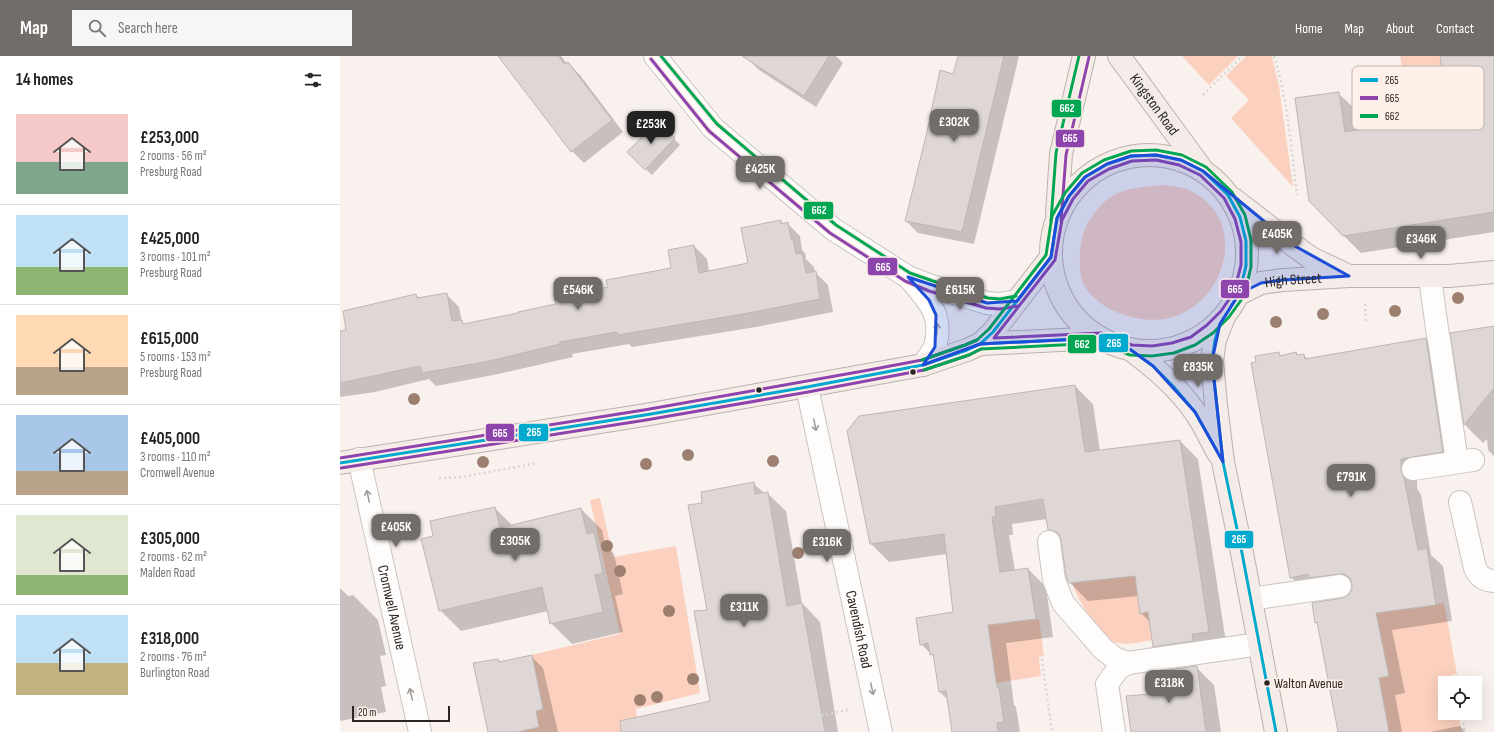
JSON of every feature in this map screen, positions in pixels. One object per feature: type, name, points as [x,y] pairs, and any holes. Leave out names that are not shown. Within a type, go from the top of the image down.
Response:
[{"type":"main road","points":[[1084,56],[1061,154],[1057,218],[1050,257],[1054,281],[1064,303],[1079,322],[1101,338],[1131,350],[1153,366],[1173,386],[1195,412],[1223,462]]},
{"type":"main road","name":"Kingston Road","points":[[1120,56],[1203,171]]},
{"type":"main road","points":[[1057,218],[1069,196],[1085,177],[1107,164],[1131,156],[1156,155],[1181,160],[1203,171],[1228,195],[1240,217],[1246,242],[1246,266],[1239,294],[1225,314],[1210,329],[1193,341],[1173,348],[1152,351],[1131,350]]},
{"type":"main road","name":"High Street","points":[[1228,195],[1293,246],[1311,258],[1350,276]]},
{"type":"main road","points":[[350,461],[645,415],[923,365],[980,344],[993,332],[1050,257]]},
{"type":"main road","name":"High Street","points":[[1239,294],[1261,283],[1283,280],[1350,276],[1430,277],[1494,272]]},
{"type":"main road","points":[[1225,314],[1215,340],[1212,361],[1223,462],[1276,732]]},
{"type":"main road","points":[[980,344],[1101,338]]},
{"type":"street","points":[[655,56],[713,128],[833,230],[908,277],[930,286],[988,302],[1000,304],[1017,301]]},
{"type":"street","points":[[908,277],[929,300],[936,315],[938,328],[935,347],[923,365]]},
{"type":"street","points":[[1413,468],[1465,461],[1439,337],[1430,277]]},
{"type":"street","name":"Cavendish Road","points":[[807,387],[881,732]]},
{"type":"street","name":"Cromwell Avenue","points":[[350,461],[420,732]]},
{"type":"street","points":[[1460,502],[1475,568],[1478,575],[1486,580],[1494,581]]},
{"type":"street","points":[[1049,542],[1054,580],[1063,603],[1103,649],[1116,659],[1128,663]]},
{"type":"street","points":[[1251,599],[1340,586]]},
{"type":"street","points":[[1114,732],[1107,684],[1118,669],[1128,663],[1259,644]]},
{"type":"path","points":[[1203,95],[1242,56]]},
{"type":"path","points":[[1274,56],[1288,126],[1297,195]]},
{"type":"path","points":[[1365,297],[1366,323]]},
{"type":"path","points":[[1042,659],[1052,732]]},
{"type":"path","points":[[743,732],[850,709]]},
{"type":"path","points":[[1463,720],[1465,732]]},
{"type":"highlighted area","points":[[1156,155],[1181,160],[1203,171],[1293,245],[1349,276],[1283,280],[1261,283],[1239,294],[1220,324],[1212,361],[1223,462],[1195,412],[1153,366],[1131,350],[1101,338],[980,344],[923,365],[935,347],[936,315],[929,300],[908,277],[987,303],[1017,301],[1051,257],[1057,218],[1069,196],[1085,177],[1107,164],[1131,156]]},
{"type":"shaded area","points":[[1182,56],[1238,56],[1209,85]]},
{"type":"shaded area","points":[[1246,56],[1272,57],[1279,86],[1293,187],[1231,118],[1249,100],[1226,76]]},
{"type":"shaded area","points":[[1400,56],[1440,56],[1441,66],[1402,66]]},
{"type":"shaded area","points":[[1162,185],[1186,189],[1209,204],[1222,224],[1225,248],[1220,272],[1208,293],[1189,310],[1165,319],[1136,318],[1121,314],[1100,303],[1084,285],[1081,274],[1080,260],[1082,239],[1084,230],[1091,218],[1099,207],[1108,199],[1122,191]]},
{"type":"shaded area","points":[[600,498],[613,557],[676,546],[700,693],[636,709],[637,717],[625,720],[627,732],[518,732],[539,727],[536,711],[543,709],[531,655],[620,634],[590,500]]},
{"type":"shaded area","points":[[1140,561],[1152,640],[1132,644],[1117,643],[1107,637],[1095,623],[1078,597],[1073,583],[1100,580],[1098,566]]},
{"type":"shaded area","points":[[1444,603],[1457,674],[1451,676],[1438,676],[1438,720],[1459,720],[1462,732],[1389,732],[1382,696],[1373,679],[1389,676],[1385,658],[1346,618]]},
{"type":"shaded area","points":[[978,608],[981,626],[1039,619],[1044,656],[1039,657],[1041,676],[996,683],[949,621],[947,613]]},
{"type":"building","points":[[498,56],[559,56],[564,64],[568,62],[612,120],[571,152]]},
{"type":"building","points":[[742,56],[829,56],[804,96]]},
{"type":"building","points":[[958,56],[1004,56],[962,232],[905,221],[927,132],[940,70],[953,74]]},
{"type":"building","points":[[1440,56],[1494,56],[1494,212],[1343,236],[1309,201],[1295,98],[1339,92],[1345,132],[1357,130],[1484,130],[1484,66],[1441,66]]},
{"type":"building","points":[[658,121],[675,138],[645,170],[627,152]]},
{"type":"building","points":[[781,220],[781,224],[788,222],[791,239],[793,239],[796,254],[802,253],[806,273],[816,271],[820,299],[743,314],[618,335],[617,332],[560,342],[560,344],[485,362],[422,373],[420,366],[340,383],[340,331],[346,330],[343,311],[416,294],[417,298],[447,293],[452,321],[462,320],[463,324],[518,313],[556,304],[554,298],[608,287],[606,280],[671,268],[668,250],[694,245],[699,273],[748,263],[741,228]]},
{"type":"building","points":[[1494,326],[1494,388],[1464,425],[1450,333]]},
{"type":"building","points":[[1426,338],[1443,452],[1401,459],[1401,470],[1404,478],[1418,550],[1427,548],[1436,605],[1376,613],[1389,676],[1379,678],[1389,732],[1338,732],[1312,603],[1347,596],[1352,590],[1352,584],[1350,578],[1344,574],[1309,578],[1308,574],[1290,578],[1251,363],[1256,362],[1255,356],[1279,352],[1280,356],[1296,352],[1297,355],[1304,354],[1305,359]]},
{"type":"building","points":[[1075,385],[1085,452],[1180,440],[1209,632],[1192,634],[1193,641],[1153,647],[1148,612],[1140,614],[1135,576],[1069,583],[1066,577],[1061,540],[1059,534],[1048,530],[1043,499],[995,507],[996,517],[992,517],[1000,572],[1028,568],[1036,619],[988,625],[997,687],[999,688],[1004,722],[997,723],[998,732],[952,732],[946,691],[939,692],[933,654],[930,655],[928,643],[920,645],[916,618],[953,612],[944,534],[870,544],[847,431],[859,416]]},
{"type":"building","points":[[754,482],[755,494],[768,492],[787,606],[802,603],[825,732],[621,732],[620,721],[710,701],[694,611],[707,610],[688,505],[702,503],[701,492]]},
{"type":"building","points":[[495,507],[500,528],[581,508],[587,534],[594,532],[603,573],[595,575],[603,612],[550,624],[542,587],[439,611],[421,539],[433,536],[430,521]]},
{"type":"building","points":[[532,655],[543,709],[536,711],[539,727],[518,732],[488,732],[473,663],[498,659],[499,662]]},
{"type":"building","points":[[1197,666],[1206,732],[1131,732],[1126,696],[1150,694],[1147,673]]},
{"type":"transit line","name":"662","points":[[661,56],[717,124],[836,225],[910,273],[988,298],[1000,299],[1016,296]]},
{"type":"transit line","name":"662","points":[[1051,221],[1056,153],[1079,56]]},
{"type":"transit line","name":"665","points":[[1061,221],[1066,155],[1089,57]]},
{"type":"transit line","name":"665","points":[[651,59],[709,131],[830,233],[905,281],[929,291],[986,308],[1000,309],[1018,306]]},
{"type":"transit line","name":"662","points":[[922,360],[977,340],[989,329],[1046,255],[1052,216],[1065,193],[1082,173],[1104,160],[1131,151],[1156,150],[1182,155],[1206,167],[1232,192],[1245,215],[1251,240],[1251,267],[1244,296],[1229,317],[1213,333],[1195,345],[1174,353],[1152,356],[1130,355],[1100,343],[981,349],[969,355],[924,370]]},
{"type":"transit line","name":"265","points":[[340,463],[645,415],[807,387],[923,365],[967,350],[980,344],[993,332],[1051,257],[1057,218],[1069,196],[1085,177],[1107,164],[1131,156],[1156,155],[1181,160],[1203,171],[1228,195],[1240,217],[1246,241],[1246,266],[1239,294],[1220,324],[1215,340],[1212,361],[1223,462],[1276,732]]},
{"type":"transit line","name":"665","points":[[1156,160],[1179,165],[1200,175],[1224,198],[1235,219],[1241,242],[1241,265],[1234,292],[1221,311],[1207,325],[1191,337],[1172,343],[1152,346],[1132,345],[1101,333],[994,338],[1055,260],[1062,220],[1073,199],[1088,181],[1109,169],[1132,161],[1156,160]]},
{"type":"transit line","name":"265","points":[[963,351],[980,344],[1101,338],[1131,350],[1153,366],[1173,386],[1195,412],[1217,451]]},
{"type":"transit line","name":"665","points":[[340,458],[644,410],[869,370],[922,360],[977,340]]},
{"type":"transit line","name":"665","points":[[341,468],[646,420],[808,392],[924,370],[969,355],[981,349]]},
{"type":"place","name":"Walton Avenue","points":[[1267,683]]}]
